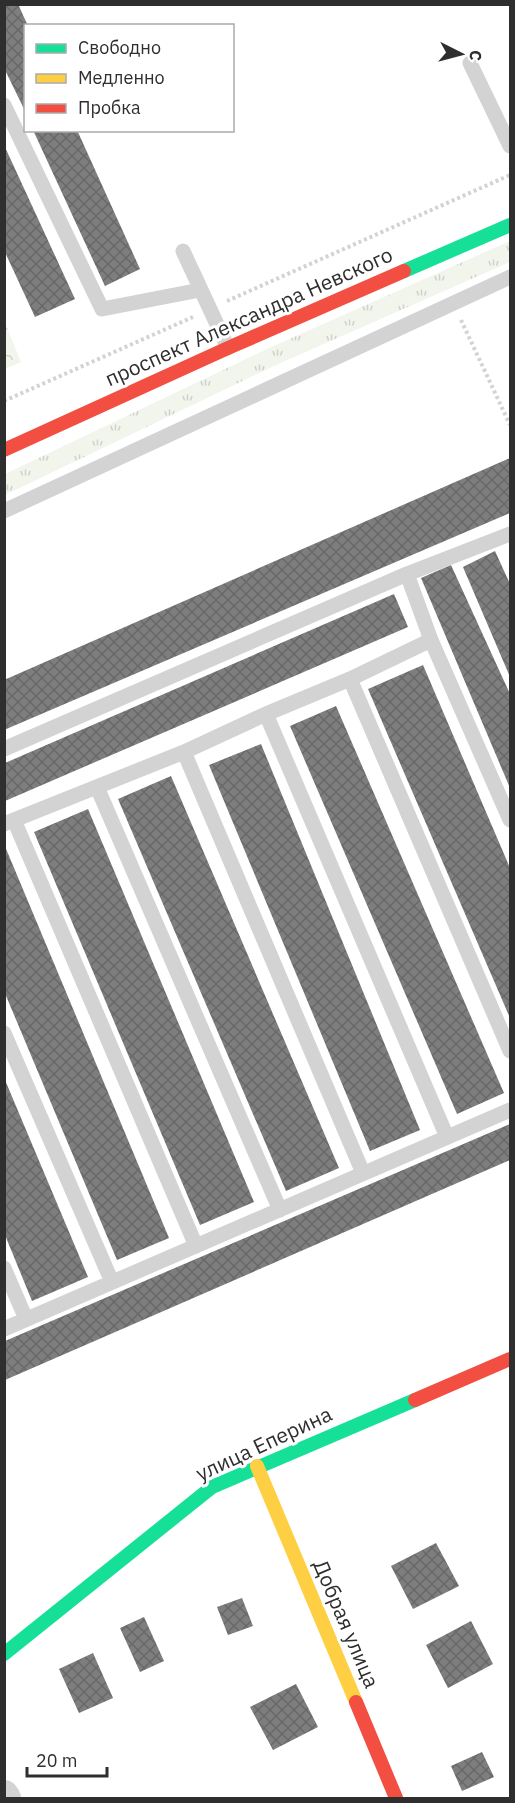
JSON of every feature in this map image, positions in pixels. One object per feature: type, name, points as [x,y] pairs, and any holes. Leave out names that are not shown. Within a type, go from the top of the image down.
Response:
[{"type":"street","name":"проспект Александра Невского","points":[[4,450],[228,348],[510,225]]},
{"type":"street","name":"улица Еперина","points":[[4,1654],[212,1487],[510,1359]]},
{"type":"street","name":"Добрая улица","points":[[257,1466],[396,1798]]},
{"type":"lane","points":[[470,63],[510,146]]},
{"type":"lane","points":[[4,105],[102,309],[200,290]]},
{"type":"lane","points":[[183,251],[228,348]]},
{"type":"lane","points":[[4,511],[510,278]]},
{"type":"lane","points":[[4,749],[407,574],[510,534]]},
{"type":"lane","points":[[407,574],[431,640],[510,820]]},
{"type":"lane","points":[[196,1246],[9,822],[184,752],[350,679],[431,640]]},
{"type":"lane","points":[[350,679],[510,1051]]},
{"type":"lane","points":[[266,714],[447,1137]]},
{"type":"lane","points":[[184,752],[363,1173]]},
{"type":"lane","points":[[97,787],[280,1210]]},
{"type":"lane","points":[[4,1033],[112,1282]]},
{"type":"lane","points":[[4,1329],[510,1110]]},
{"type":"lane","points":[[4,1268],[26,1319]]},
{"type":"path","points":[[4,401],[510,175]]},
{"type":"path","points":[[469,337],[510,425]]},
{"type":"green space","points":[[510,241],[510,262],[276,365],[5,495],[5,474],[267,349]]},
{"type":"green space","points":[[5,323],[21,362],[4,369]]},
{"type":"building","points":[[4,4],[18,4],[27,24],[24,24],[24,109],[4,68]]},
{"type":"building","points":[[34,132],[78,132],[140,269],[105,286]]},
{"type":"building","points":[[4,145],[75,299],[35,317],[4,250]]},
{"type":"building","points":[[510,458],[510,513],[4,730],[4,680]]},
{"type":"building","points":[[495,551],[510,584],[510,677],[463,567]]},
{"type":"building","points":[[451,565],[510,694],[510,788],[421,578]]},
{"type":"building","points":[[394,594],[408,627],[5,801],[5,763]]},
{"type":"building","points":[[423,665],[510,868],[510,1018],[368,689]]},
{"type":"building","points":[[336,706],[504,1093],[457,1114],[290,726]]},
{"type":"building","points":[[261,744],[420,1130],[370,1151],[209,765]]},
{"type":"building","points":[[171,776],[339,1168],[286,1191],[118,799]]},
{"type":"building","points":[[88,809],[254,1202],[200,1225],[34,832]]},
{"type":"building","points":[[4,844],[169,1238],[117,1260],[4,991]]},
{"type":"building","points":[[5,1080],[88,1277],[32,1301],[5,1235]]},
{"type":"building","points":[[510,1124],[510,1160],[5,1380],[5,1341]]},
{"type":"building","points":[[436,1543],[459,1586],[413,1609],[391,1566]]},
{"type":"building","points":[[242,1598],[253,1626],[228,1635],[217,1607]]},
{"type":"building","points":[[144,1617],[164,1661],[140,1672],[120,1628]]},
{"type":"building","points":[[471,1621],[493,1664],[448,1688],[426,1645]]},
{"type":"building","points":[[93,1653],[113,1698],[79,1713],[59,1669]]},
{"type":"building","points":[[296,1684],[318,1727],[273,1750],[250,1707]]},
{"type":"building","points":[[482,1752],[494,1777],[462,1791],[451,1766]]},
{"type":"traffic: fast","points":[[404,271],[510,225]]},
{"type":"traffic: fast","points":[[4,1654],[212,1487],[415,1400]]},
{"type":"traffic: slow","points":[[257,1466],[356,1702]]},
{"type":"traffic: jam","points":[[4,450],[404,271]]},
{"type":"traffic: jam","points":[[415,1400],[510,1359]]},
{"type":"traffic: jam","points":[[356,1702],[396,1798]]}]
